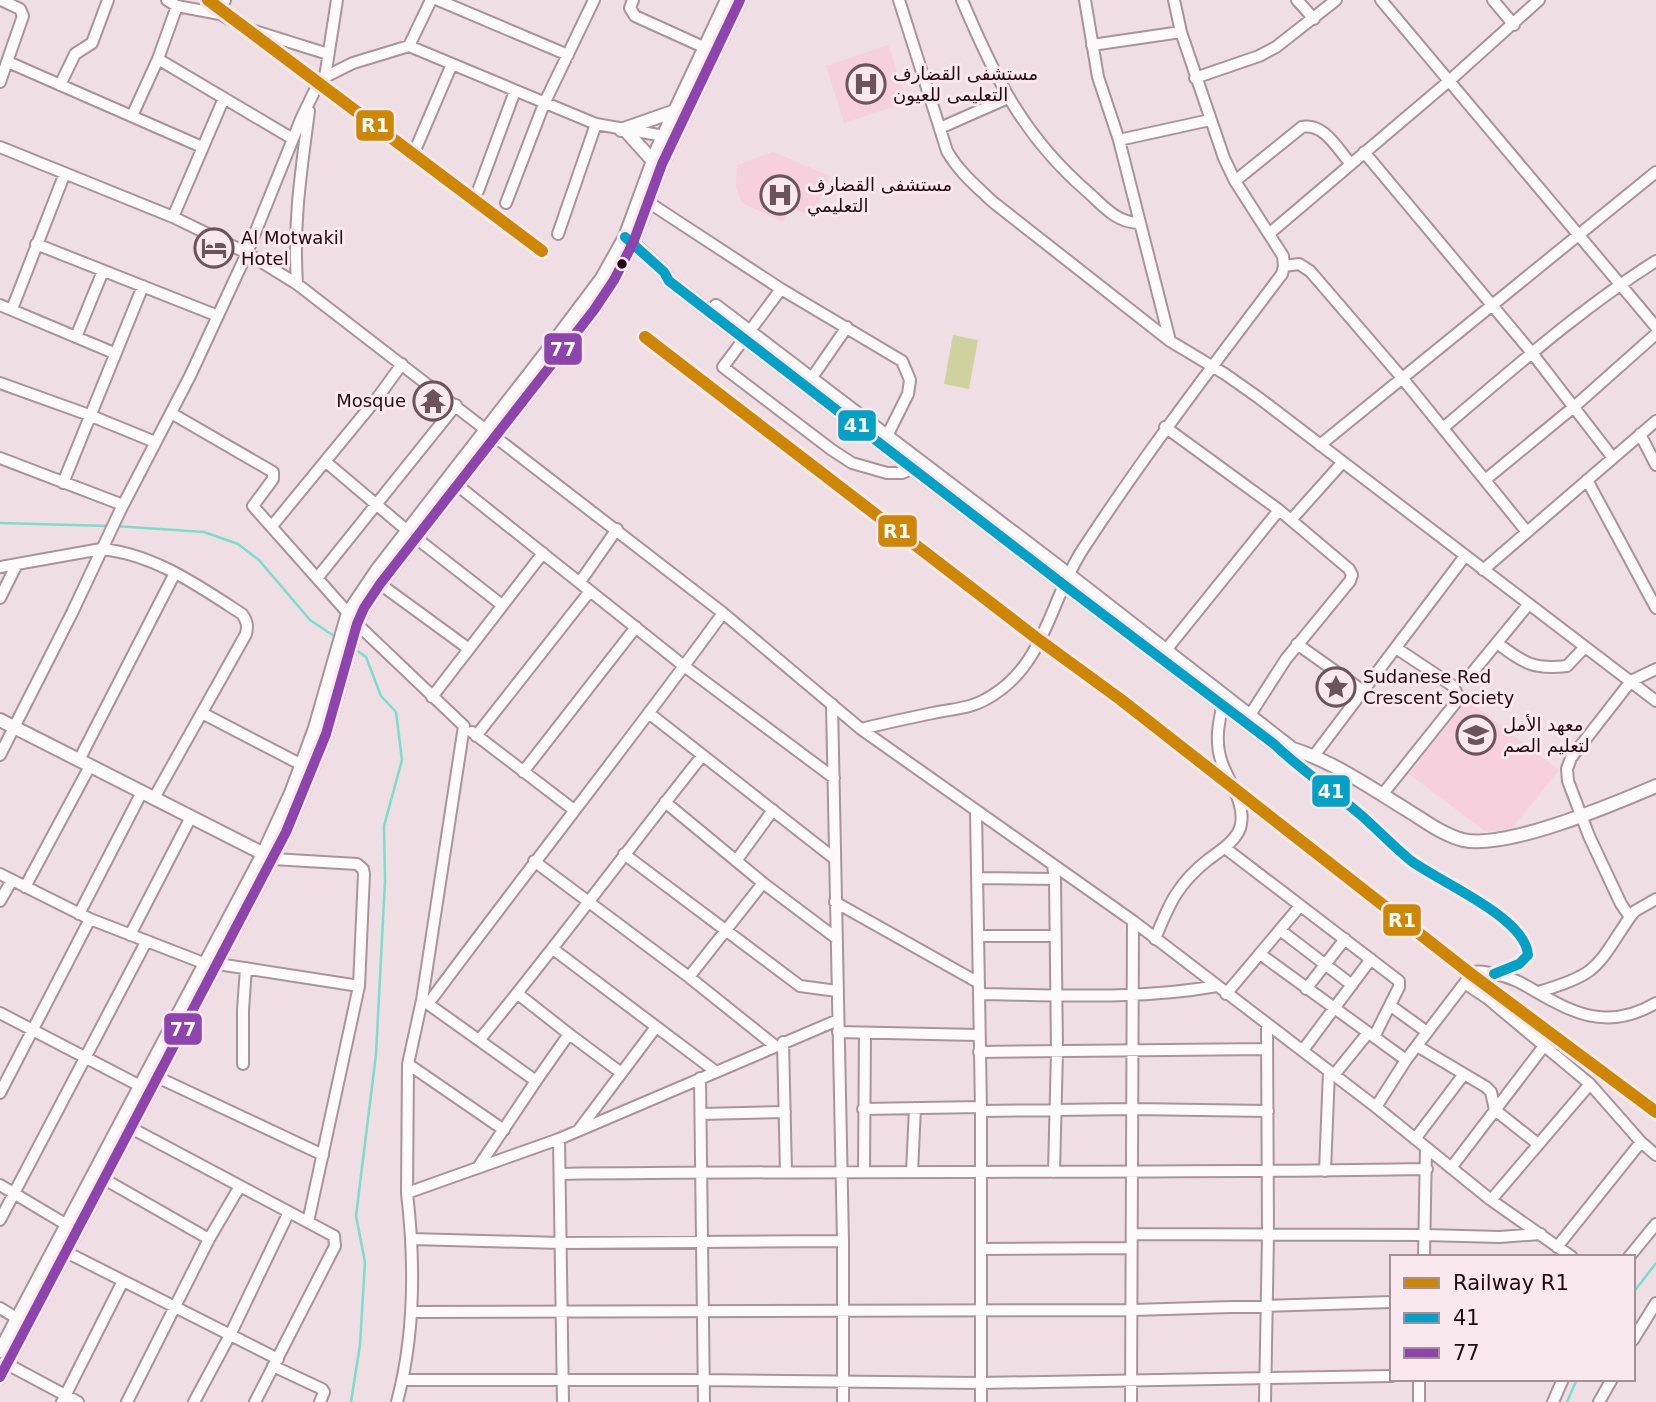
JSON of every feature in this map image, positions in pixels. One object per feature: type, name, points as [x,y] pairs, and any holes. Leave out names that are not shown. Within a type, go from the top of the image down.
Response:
[{"type":"main road","points":[[268,856],[302,765],[333,664],[350,625],[412,535],[581,317],[614,280],[653,161],[666,143],[710,50],[727,0]]},
{"type":"main road","points":[[629,240],[648,202],[675,111],[740,0]]},
{"type":"main road","points":[[653,161],[625,130],[675,111]]},
{"type":"main road","points":[[629,240],[664,272],[669,281],[811,379],[887,436],[917,466]]},
{"type":"main road","points":[[747,335],[1224,701],[1274,744],[1290,747]]},
{"type":"main road","points":[[0,1351],[67,1225],[145,1088],[309,780],[326,734],[352,640],[348,613],[362,590],[457,485],[491,432]]},
{"type":"main road","points":[[1066,580],[1166,650],[1224,701]]},
{"type":"main road","points":[[1247,719],[1290,747],[1382,794],[1441,831],[1464,840],[1484,842],[1508,839],[1581,816],[1656,786]]},
{"type":"main road","points":[[0,720],[268,856]]},
{"type":"main road","points":[[0,1377],[131,1128],[145,1088],[157,1077],[212,964]]},
{"type":"street","points":[[0,82],[23,16],[20,9],[1,0]]},
{"type":"street","points":[[60,85],[75,54],[92,43],[108,0]]},
{"type":"street","points":[[220,14],[225,0]]},
{"type":"street","points":[[0,755],[121,508],[171,413],[247,253],[293,139],[324,77],[337,0]]},
{"type":"street","points":[[409,46],[430,0]]},
{"type":"street","points":[[438,0],[568,55]]},
{"type":"street","points":[[506,203],[544,104],[594,0]]},
{"type":"street","points":[[633,0],[630,8],[635,16],[710,50]]},
{"type":"street","points":[[899,0],[947,151],[967,178],[993,202],[1170,341],[1244,387],[1656,701]]},
{"type":"street","points":[[962,0],[1008,98],[1031,134],[1063,171],[1121,221],[1138,223]]},
{"type":"street","points":[[1085,0],[1098,77],[1119,140],[1170,341]]},
{"type":"street","points":[[861,729],[971,707],[994,695],[1025,667],[1041,641],[1066,580],[1082,550],[1165,427],[1282,274],[1283,256],[1235,181],[1210,120],[1181,32],[1174,0]]},
{"type":"street","points":[[1297,0],[1314,19]]},
{"type":"street","points":[[1195,78],[1259,56],[1276,47],[1336,0]]},
{"type":"street","points":[[1381,0],[1656,327]]},
{"type":"street","points":[[1493,0],[1514,25]]},
{"type":"street","points":[[1270,233],[1449,82],[1539,0]]},
{"type":"street","points":[[132,116],[158,59],[172,3],[220,14],[245,28],[328,54]]},
{"type":"street","points":[[1092,45],[1181,32]]},
{"type":"street","points":[[324,77],[353,63],[409,46],[596,124],[666,143]]},
{"type":"street","points":[[158,59],[293,139]]},
{"type":"street","points":[[8,62],[202,147]]},
{"type":"street","points":[[416,148],[452,64]]},
{"type":"street","points":[[478,191],[515,91]]},
{"type":"street","points":[[173,217],[224,98]]},
{"type":"street","points":[[940,128],[1008,98]]},
{"type":"street","points":[[297,284],[295,231],[298,184],[310,102]]},
{"type":"street","points":[[1119,140],[1210,120]]},
{"type":"street","points":[[558,234],[596,124]]},
{"type":"street","points":[[1235,181],[1302,127],[1312,125],[1322,130],[1350,163]]},
{"type":"street","points":[[0,147],[173,217],[247,253],[297,284],[617,529],[723,613],[861,729],[1133,921],[1303,1050],[1491,1200],[1569,1255]]},
{"type":"street","points":[[1364,152],[1532,353],[1613,458]]},
{"type":"street","points":[[1320,445],[1656,172]]},
{"type":"street","points":[[12,309],[65,173]]},
{"type":"street","points":[[648,202],[782,289],[902,361],[910,380],[908,394],[887,436]]},
{"type":"street","points":[[36,244],[218,316]]},
{"type":"street","points":[[1443,428],[1620,284],[1656,261]]},
{"type":"street","points":[[1284,266],[1299,264],[1310,271],[1403,379],[1527,531]]},
{"type":"street","points":[[76,337],[103,271]]},
{"type":"street","points":[[64,483],[89,415],[143,286]]},
{"type":"street","points":[[782,289],[723,365],[852,463],[887,474],[917,466]]},
{"type":"street","points":[[0,305],[114,353]]},
{"type":"street","points":[[811,379],[847,327]]},
{"type":"street","points":[[1485,480],[1575,406],[1656,334]]},
{"type":"street","points":[[272,526],[402,364]]},
{"type":"street","points":[[0,383],[155,442]]},
{"type":"street","points":[[318,577],[456,405]]},
{"type":"street","points":[[171,413],[273,472],[273,479],[253,505],[348,613]]},
{"type":"street","points":[[1483,570],[1656,421]]},
{"type":"street","points":[[1165,427],[1279,510],[1349,569],[1352,575],[1350,581],[1297,644],[1247,719]]},
{"type":"street","points":[[1640,434],[1656,466]]},
{"type":"street","points":[[0,458],[121,508]]},
{"type":"street","points":[[326,462],[375,505],[502,605]]},
{"type":"street","points":[[1291,520],[1342,463]]},
{"type":"street","points":[[1587,480],[1656,608]]},
{"type":"street","points":[[457,485],[684,666],[834,778]]},
{"type":"street","points":[[1166,650],[1279,510]]},
{"type":"street","points":[[580,582],[617,529]]},
{"type":"street","points":[[0,567],[103,545],[155,562],[175,573],[242,614],[248,626],[202,713],[148,795],[85,917],[33,1031],[0,1093]]},
{"type":"street","points":[[432,696],[543,553]]},
{"type":"street","points":[[1313,757],[1465,556]]},
{"type":"street","points":[[0,598],[17,564]]},
{"type":"street","points":[[25,887],[175,573]]},
{"type":"street","points":[[380,584],[469,649]]},
{"type":"street","points":[[476,736],[590,591]]},
{"type":"street","points":[[1472,673],[1528,605]]},
{"type":"street","points":[[425,1002],[439,989],[723,613]]},
{"type":"street","points":[[350,625],[476,736],[574,810]]},
{"type":"street","points":[[523,772],[636,627]]},
{"type":"street","points":[[1497,643],[1524,663],[1540,668],[1567,666],[1584,648]]},
{"type":"street","points":[[1297,644],[1363,691]]},
{"type":"street","points":[[1382,794],[1457,702],[1457,694],[1452,686],[1396,648]]},
{"type":"street","points":[[1630,916],[1620,904],[1581,816],[1568,781],[1567,769],[1571,758],[1631,681],[1656,668]]},
{"type":"street","points":[[1155,939],[1168,906],[1184,880],[1225,848],[1241,828],[1242,815],[1221,762],[1218,746],[1218,730],[1224,701]]},
{"type":"street","points":[[832,704],[842,1172],[843,1402]]},
{"type":"street","points":[[202,713],[302,765]]},
{"type":"street","points":[[650,713],[835,859]]},
{"type":"street","points":[[397,1402],[403,1380],[411,1312],[412,1239],[407,1193],[408,1064],[425,1002],[427,963],[464,726]]},
{"type":"street","points":[[1274,744],[1418,866],[1469,895],[1512,927],[1527,944],[1528,955],[1519,964],[1494,974]]},
{"type":"street","points":[[480,1040],[702,756]]},
{"type":"street","points":[[665,802],[763,883],[836,938]]},
{"type":"street","points":[[736,861],[773,810]]},
{"type":"street","points":[[976,811],[981,1402]]},
{"type":"street","points":[[130,935],[191,817]]},
{"type":"street","points":[[1225,848],[1400,983],[1391,1006],[1371,1035],[1331,1073],[1325,1171]]},
{"type":"street","points":[[624,854],[800,986],[837,991]]},
{"type":"street","points":[[268,856],[357,864],[363,869],[359,986],[308,1222]]},
{"type":"street","points":[[534,861],[778,1043],[785,1112],[786,1172]]},
{"type":"street","points":[[1053,866],[1057,1051],[1054,1172]]},
{"type":"street","points":[[0,874],[85,917],[146,942],[212,964],[359,986]]},
{"type":"street","points":[[978,878],[1055,878]]},
{"type":"street","points":[[0,901],[12,880]]},
{"type":"street","points":[[689,977],[763,883]]},
{"type":"street","points":[[1538,992],[1585,976],[1597,966],[1630,916],[1656,898]]},
{"type":"street","points":[[835,902],[979,989],[1056,995],[1221,990],[1260,954],[1300,906]]},
{"type":"street","points":[[1131,1402],[1133,921]]},
{"type":"street","points":[[1280,930],[1352,985]]},
{"type":"street","points":[[979,936],[1054,936]]},
{"type":"street","points":[[1306,989],[1345,939]]},
{"type":"street","points":[[0,1220],[146,942]]},
{"type":"street","points":[[553,949],[715,1071]]},
{"type":"street","points":[[1260,954],[1406,1060]]},
{"type":"street","points":[[1303,1050],[1371,959]]},
{"type":"street","points":[[427,963],[439,989]]},
{"type":"street","points":[[243,1063],[246,968]]},
{"type":"street","points":[[1376,1107],[1406,1060],[1473,972],[1506,976],[1566,1007],[1608,1018],[1625,1017],[1656,1003]]},
{"type":"street","points":[[1466,984],[1590,1084],[1641,1142],[1656,1155]]},
{"type":"street","points":[[518,993],[620,1072]]},
{"type":"street","points":[[425,1002],[536,1081]]},
{"type":"street","points":[[1391,1006],[1427,1032]]},
{"type":"street","points":[[0,1013],[145,1088]]},
{"type":"street","points":[[407,1193],[559,1139],[778,1043],[838,1020]]},
{"type":"street","points":[[1265,1402],[1268,1235],[1267,1025]]},
{"type":"street","points":[[578,1131],[656,1027]]},
{"type":"street","points":[[838,1032],[978,1035]]},
{"type":"street","points":[[864,1033],[864,1171]]},
{"type":"street","points":[[479,1166],[569,1034]]},
{"type":"street","points":[[1417,1046],[1491,1092],[1495,1110],[1538,1144]]},
{"type":"street","points":[[1451,1168],[1544,1046]]},
{"type":"street","points":[[979,1052],[1267,1049]]},
{"type":"street","points":[[408,1064],[504,1130]]},
{"type":"street","points":[[1415,1139],[1464,1074]]},
{"type":"street","points":[[157,1077],[323,1155]]},
{"type":"street","points":[[700,1078],[704,1402]]},
{"type":"street","points":[[1491,1200],[1590,1084]]},
{"type":"street","points":[[912,1172],[915,1108]]},
{"type":"street","points":[[863,1109],[1268,1111]]},
{"type":"street","points":[[701,1114],[785,1112]]},
{"type":"street","points":[[131,1128],[334,1236],[336,1243],[256,1402]]},
{"type":"street","points":[[559,1139],[563,1402]]},
{"type":"street","points":[[1557,1247],[1641,1142]]},
{"type":"street","points":[[1424,1255],[1426,1148]]},
{"type":"street","points":[[560,1174],[864,1171],[1133,1173],[1427,1169]]},
{"type":"street","points":[[104,1179],[209,1239]]},
{"type":"street","points":[[0,1185],[67,1225]]},
{"type":"street","points":[[127,1402],[209,1239],[240,1186]]},
{"type":"street","points":[[194,1402],[289,1212]]},
{"type":"street","points":[[1631,1255],[1656,1224]]},
{"type":"street","points":[[1132,1234],[1500,1237],[1541,1234]]},
{"type":"street","points":[[412,1239],[561,1243],[843,1241]]},
{"type":"street","points":[[981,1249],[1131,1248]]},
{"type":"street","points":[[66,1252],[230,1333],[322,1389],[324,1392],[320,1402]]},
{"type":"street","points":[[64,1399],[123,1280]]},
{"type":"street","points":[[411,1312],[1133,1310],[1390,1303]]},
{"type":"street","points":[[1635,1337],[1656,1303]]},
{"type":"street","points":[[0,1308],[18,1319]]},
{"type":"street","points":[[7,1364],[64,1399],[78,1402]]},
{"type":"street","points":[[403,1380],[980,1383],[1390,1376]]},
{"type":"street","points":[[1419,1381],[1419,1402]]},
{"type":"street","points":[[1553,1402],[1562,1381]]},
{"type":"street","points":[[1599,1402],[1611,1381]]},
{"type":"shaded area","name":"مستشفى القضارف التعليمى للعيون","points":[[888,45],[907,102],[844,123],[826,66]]},
{"type":"shaded area","name":"مستشفى القضارف التعليمي","points":[[773,152],[830,176],[814,212],[806,214],[789,207],[783,222],[742,203],[736,187],[737,165]]},
{"type":"shaded area","name":"معهد الأمل لتعليم الصم","points":[[1467,700],[1559,770],[1512,828],[1486,832],[1409,774]]},
{"type":"green space","points":[[953,335],[978,340],[969,389],[944,384]]},
{"type":"waterway","points":[[0,523],[109,526]]},
{"type":"waterway","points":[[115,526],[204,532],[238,544],[259,560],[310,620],[337,638]]},
{"type":"waterway","points":[[351,1402],[360,1345],[365,1262],[356,1216],[376,1054],[385,881],[384,826],[402,760],[396,712],[381,696],[366,657],[355,649]]},
{"type":"waterway","points":[[1635,1290],[1656,1263]]},
{"type":"waterway","points":[[1567,1402],[1576,1381]]},
{"type":"rail line","name":"R1","points":[[208,0],[542,251]]},
{"type":"rail line","name":"R1","points":[[645,337],[1035,637],[1120,699],[1471,974],[1656,1112]]},
{"type":"transit line","name":"77","points":[[0,1377],[286,832],[326,734],[364,608],[594,310],[614,280],[633,243],[662,164],[740,0]]},
{"type":"transit line","name":"41","points":[[625,237],[664,272],[669,281],[1274,744],[1362,816],[1410,860],[1478,901],[1513,927],[1523,941],[1528,955],[1519,964],[1494,974]]},
{"type":"place","name":"مستشفى القضارف التعليمى للعيون","points":[[866,84]]},
{"type":"place","name":"مستشفى القضارف التعليمي","points":[[780,195]]},
{"type":"place","name":"Al Motwakil Hotel","points":[[214,248]]},
{"type":"place","name":"Mosque","points":[[433,401]]},
{"type":"place","name":"Sudanese Red Crescent Society","points":[[1336,687]]},
{"type":"place","name":"معهد الأمل لتعليم الصم","points":[[1476,735]]}]
